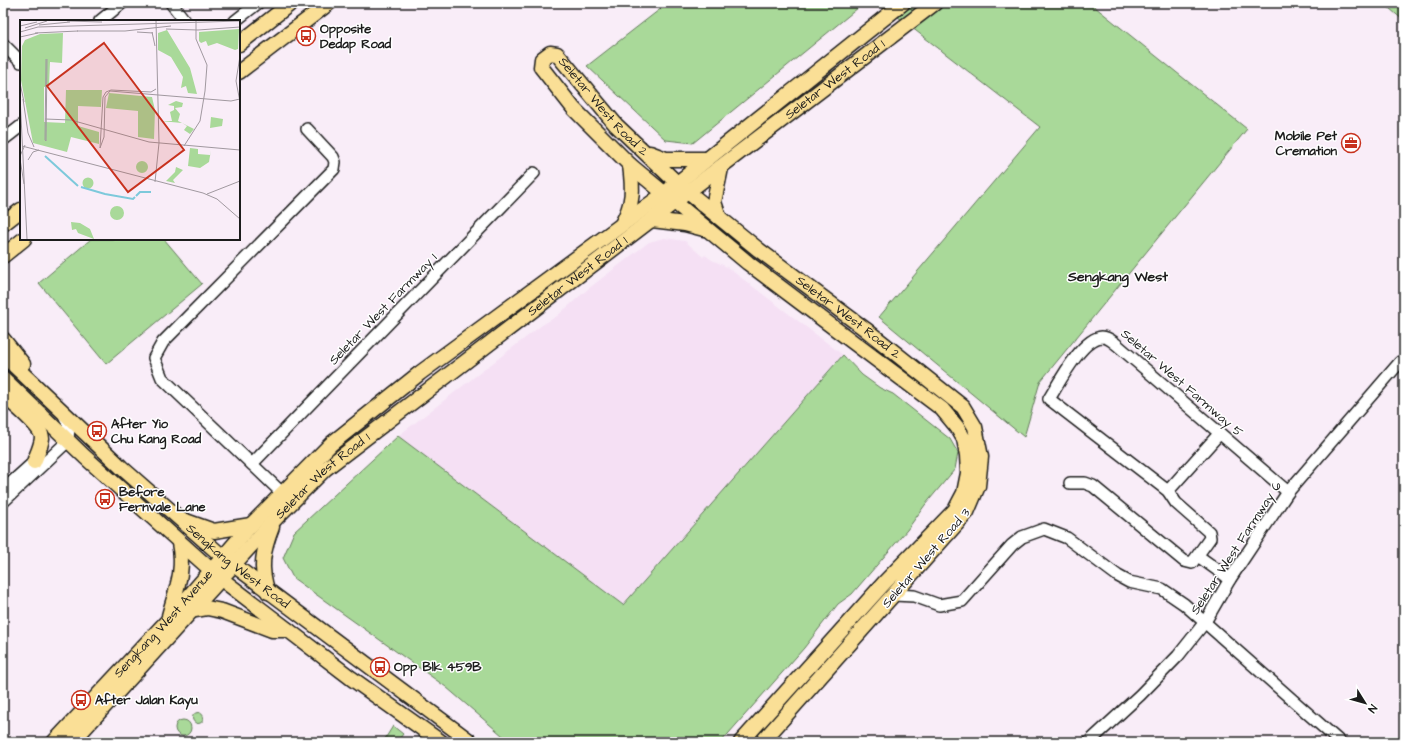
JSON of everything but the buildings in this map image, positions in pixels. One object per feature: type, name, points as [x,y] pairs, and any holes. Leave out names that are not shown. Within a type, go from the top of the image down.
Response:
[{"type":"main road","points":[[240,43],[291,3]]},
{"type":"main road","points":[[242,68],[329,3]]},
{"type":"main road","name":"Seletar West Road 1","points":[[228,561],[269,516],[325,469],[652,220],[670,198],[677,183],[903,3]]},
{"type":"main road","name":"Seletar West Road 1","points":[[228,561],[251,525],[269,516],[277,489],[420,373],[621,226],[670,198],[688,192],[935,3]]},
{"type":"main road","name":"Seletar West Road 2","points":[[895,374],[748,263],[630,165],[574,109],[541,67],[542,59],[550,53],[557,54],[589,94],[642,150],[677,183],[759,250],[865,328],[907,362]]},
{"type":"main road","points":[[642,150],[666,159],[707,159]]},
{"type":"main road","points":[[621,226],[630,209],[633,188],[630,165]]},
{"type":"main road","points":[[719,217],[714,202],[721,168]]},
{"type":"main road","points":[[3,224],[20,211]]},
{"type":"main road","points":[[652,220],[685,224],[708,230]]},
{"type":"main road","points":[[3,256],[23,240]]},
{"type":"main road","points":[[3,339],[25,366],[32,382]]},
{"type":"main road","name":"Sengkang West Road","points":[[3,355],[121,467],[228,561],[471,742]]},
{"type":"main road","name":"Seletar West Road 3","points":[[762,742],[906,582],[971,506],[978,486],[981,462],[979,443],[975,427],[962,408],[907,362]]},
{"type":"main road","name":"Seletar West Road 3","points":[[741,742],[885,582],[955,510],[964,493],[968,473],[964,439],[952,419],[942,409],[895,374]]},
{"type":"main road","name":"Sengkang West Road","points":[[3,378],[68,441],[179,543],[216,574],[288,630],[441,742]]},
{"type":"main road","points":[[3,394],[39,429],[42,437],[34,462]]},
{"type":"main road","points":[[34,462],[44,453],[47,448],[50,437],[49,423]]},
{"type":"main road","points":[[268,592],[263,578],[262,560],[269,516]]},
{"type":"main road","points":[[179,518],[214,530],[251,525]]},
{"type":"main road","points":[[169,619],[183,560],[179,543]]},
{"type":"main road","name":"Sengkang West Avenue","points":[[54,742],[169,619],[228,561]]},
{"type":"main road","name":"Sengkang West Avenue","points":[[72,742],[189,611],[216,574]]},
{"type":"main road","points":[[189,611],[207,608],[222,611],[272,630],[288,630]]},
{"type":"street","points":[[101,20],[122,3]]},
{"type":"street","points":[[171,3],[184,20]]},
{"type":"street","points":[[236,20],[258,3]]},
{"type":"street","points":[[3,44],[20,61]]},
{"type":"street","points":[[3,140],[20,127]]},
{"type":"street","points":[[277,489],[162,378],[154,358],[163,342],[334,169],[335,162],[332,157],[307,129]]},
{"type":"street","name":"Seletar West Farmway 1","points":[[252,464],[534,173]]},
{"type":"street","name":"Seletar West Farmway 5","points":[[1168,491],[1049,399],[1067,368],[1088,344],[1102,337],[1108,338],[1288,492]]},
{"type":"street","name":"Seletar West Farmway 6","points":[[1089,742],[1140,695],[1178,656],[1205,622],[1230,579],[1288,492],[1400,362]]},
{"type":"street","points":[[4,495],[68,441],[70,426],[61,410]]},
{"type":"street","points":[[1070,483],[1086,483],[1093,486],[1184,561],[1192,563],[1210,538],[1209,532],[1176,503],[1168,491],[1220,434]]},
{"type":"street","points":[[4,495],[34,462]]},
{"type":"street","points":[[894,595],[914,596],[939,605],[962,601],[1012,545],[1022,536],[1044,529],[1067,538],[1118,576],[1129,582],[1162,589],[1184,604],[1340,742]]},
{"type":"street","points":[[1198,556],[1230,579]]},
{"type":"street","points":[[885,582],[899,577],[927,600]]},
{"type":"shaded area","points":[[664,238],[685,241],[703,257],[705,255],[727,267],[843,355],[623,605],[398,436],[542,325],[557,316],[588,289],[649,242]]},
{"type":"green space","points":[[668,3],[864,3],[693,143],[666,140],[587,66]]},
{"type":"green space","points":[[880,3],[1090,3],[1247,129],[1040,382],[1024,437],[879,317],[1040,127]]},
{"type":"green space","points":[[1392,3],[1404,3],[1404,21],[1389,8]]},
{"type":"green space","points":[[90,240],[165,240],[202,284],[106,364],[39,283]]},
{"type":"green space","points":[[843,355],[862,375],[880,388],[893,394],[950,439],[958,453],[955,469],[925,505],[907,530],[852,594],[838,604],[804,648],[721,742],[510,742],[446,687],[293,578],[283,558],[294,532],[398,436],[623,605]]},
{"type":"green space","points":[[196,713],[200,713],[202,714],[202,722],[196,723],[193,720],[193,716]]},
{"type":"green space","points":[[183,720],[189,722],[191,728],[189,734],[183,736],[177,734],[175,728],[177,722]]},
{"type":"green space","points":[[393,726],[403,734],[397,742],[383,742]]},
{"type":"place","name":"Opposite Dedap Road","points":[[306,36]]},
{"type":"place","name":"Mobile Pet Cremation","points":[[1351,143]]},
{"type":"place","name":"After Yio Chu Kang Road","points":[[97,431]]},
{"type":"place","name":"Before Fernvale Lane","points":[[105,499]]},
{"type":"place","name":"Opp Blk 459B","points":[[380,667]]},
{"type":"place","name":"After Jalan Kayu","points":[[81,700]]},
{"type":"district","name":"Sengkang West","points":[[1118,277]]}]
